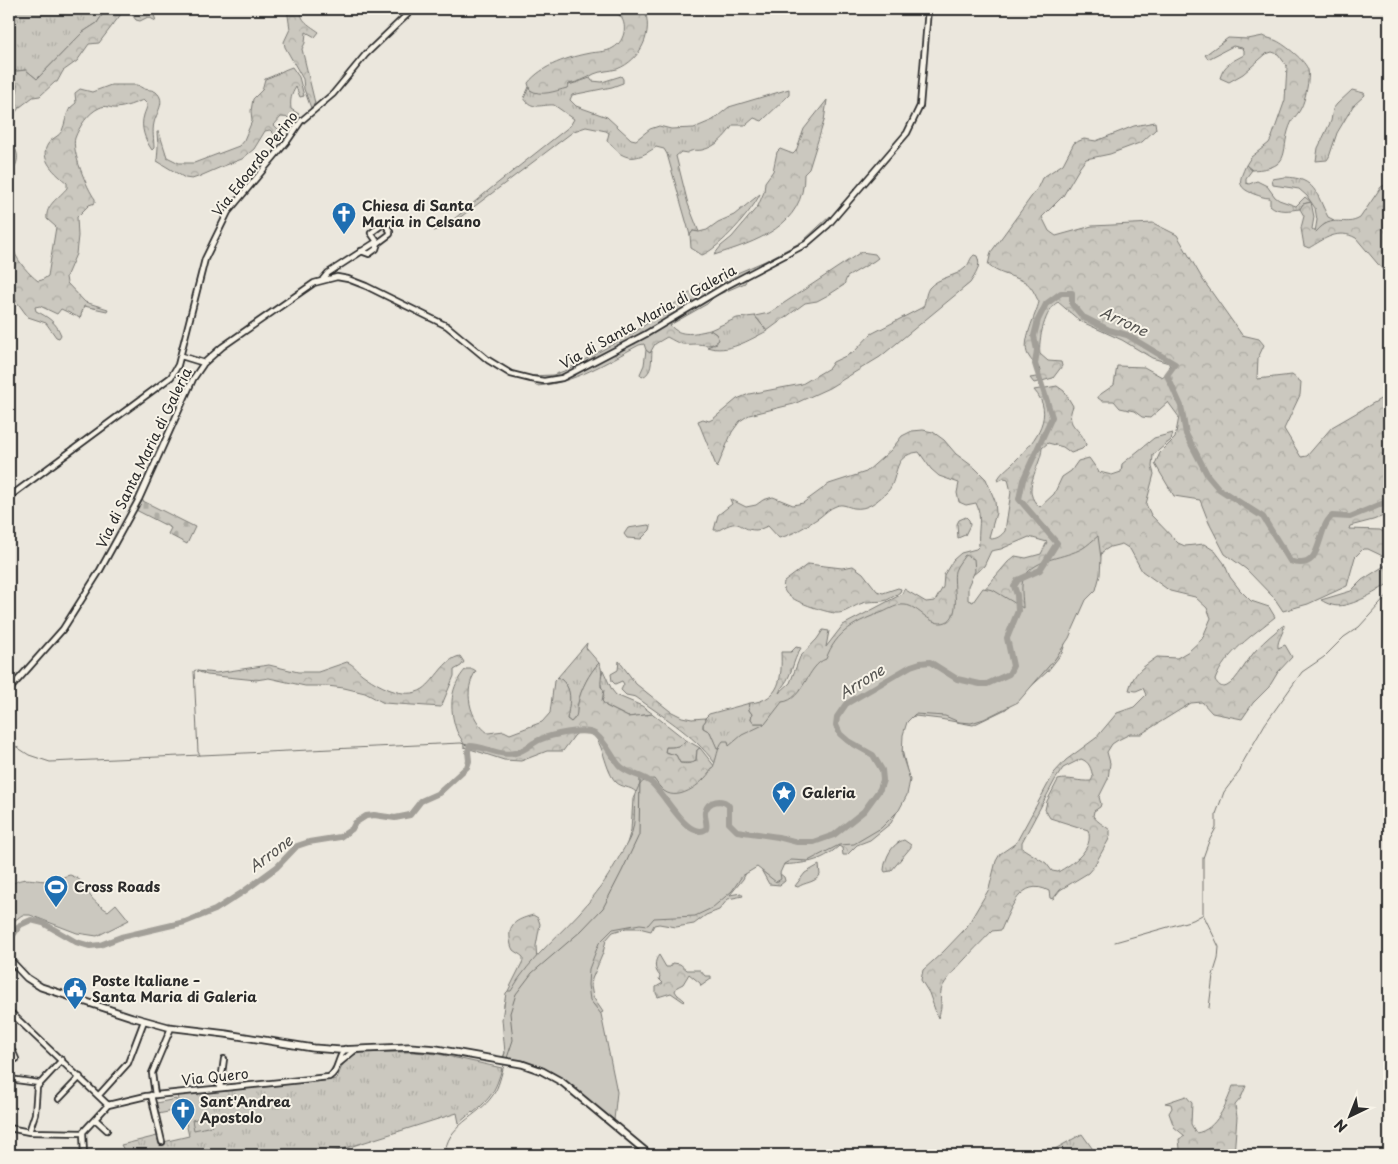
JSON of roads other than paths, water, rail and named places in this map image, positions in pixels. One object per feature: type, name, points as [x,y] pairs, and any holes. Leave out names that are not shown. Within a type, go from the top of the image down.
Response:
[{"type":"main road","points":[[9,965],[44,988],[171,1028],[226,1034],[309,1048],[334,1050],[395,1047],[421,1048],[535,1068],[562,1082],[650,1155]]},
{"type":"street","name":"Via Edoardo Perino","points":[[9,498],[171,377],[176,370],[205,259],[228,212],[288,140],[301,121],[333,94],[366,54],[401,23],[413,9]]},
{"type":"street","name":"Via di Santa Maria di Galeria","points":[[9,690],[66,625],[99,572],[132,513],[193,379],[204,363],[238,336],[314,283],[323,279],[348,278],[447,326],[488,360],[511,374],[531,380],[544,381],[562,378],[646,334],[720,289],[806,244],[823,230],[908,133],[920,106],[928,9]]},
{"type":"street","points":[[323,279],[328,273],[377,242]]},
{"type":"street","points":[[180,356],[204,363]]},
{"type":"street","points":[[9,1011],[108,1105],[83,1133],[84,1155],[68,1155]]},
{"type":"street","points":[[99,1095],[128,1063],[144,1021]]},
{"type":"street","points":[[162,1142],[153,1095],[152,1073],[171,1028]]},
{"type":"street","name":"Via Quero","points":[[108,1105],[153,1095],[329,1077],[334,1073],[344,1056],[345,1049]]},
{"type":"street","name":"Via Quero","points":[[337,1065],[356,1049]]},
{"type":"street","points":[[9,1050],[13,1052],[16,1059]]},
{"type":"street","points":[[334,1050],[337,1054],[337,1065]]},
{"type":"street","points":[[220,1088],[224,1059]]},
{"type":"street","points":[[29,1132],[35,1115],[36,1090],[40,1083],[62,1060]]},
{"type":"street","points":[[59,1099],[80,1077]]},
{"type":"street","points":[[9,1079],[40,1083]]},
{"type":"street","points":[[95,1119],[107,1130]]},
{"type":"street","points":[[9,1128],[29,1132],[83,1133]]},
{"type":"waterway","name":"Arrone","points":[[9,941],[20,925],[31,920],[43,923],[76,942],[90,946],[185,922],[215,910],[243,892],[277,867],[297,846],[340,837],[366,816],[374,815],[395,818],[410,815],[421,801],[439,793],[467,767],[470,746],[510,754],[521,751],[539,740],[567,732],[590,732],[599,737],[619,765],[655,786],[683,822],[691,828],[699,831],[706,829],[705,812],[709,805],[720,801],[729,806],[729,823],[737,831],[797,842],[814,842],[834,835],[864,811],[880,789],[883,780],[882,770],[873,755],[848,741],[840,734],[836,725],[837,717],[846,704],[911,666],[920,663],[930,662],[957,679],[980,684],[987,684],[1009,674],[1013,666],[1007,638],[1018,611],[1017,595],[1014,586],[1018,580],[1040,570],[1057,543],[1019,499],[1023,480],[1052,417],[1035,364],[1037,350],[1034,336],[1038,320],[1046,304],[1061,293],[1072,293],[1072,304],[1083,317],[1109,330],[1127,335],[1175,364],[1167,375],[1181,406],[1186,434],[1208,476],[1219,489],[1263,517],[1290,561],[1301,563],[1309,561],[1314,556],[1327,522],[1332,516],[1350,517],[1389,501]]},
{"type":"waterway","points":[[1209,1008],[1219,947],[1203,914],[1203,858],[1216,828],[1216,814],[1224,792],[1240,771],[1243,762],[1265,724],[1302,672],[1324,657],[1344,637],[1359,627],[1389,594]]},
{"type":"waterway","points":[[196,670],[194,671],[198,752],[200,755]]},
{"type":"waterway","points":[[9,742],[29,755],[50,762],[461,743],[470,746]]},
{"type":"waterway","points":[[507,1058],[513,1040],[510,1013],[516,994],[532,973],[581,931],[603,908],[622,871],[639,835],[640,778]]},
{"type":"waterway","points":[[1115,942],[1193,920],[1202,915]]},
{"type":"waterway","points":[[445,1155],[447,1144],[457,1128],[487,1103],[495,1092],[504,1065]]},
{"type":"place","name":"Chiesa di Santa Maria in Celsano","points":[[344,235]]},
{"type":"place","name":"Galeria","points":[[784,814]]},
{"type":"place","name":"Cross Roads","points":[[56,908]]},
{"type":"place","name":"Poste Italiane – Santa Maria di Galeria","points":[[75,1010]]},
{"type":"place","name":"Sant'Andrea Apostolo","points":[[183,1131]]}]
